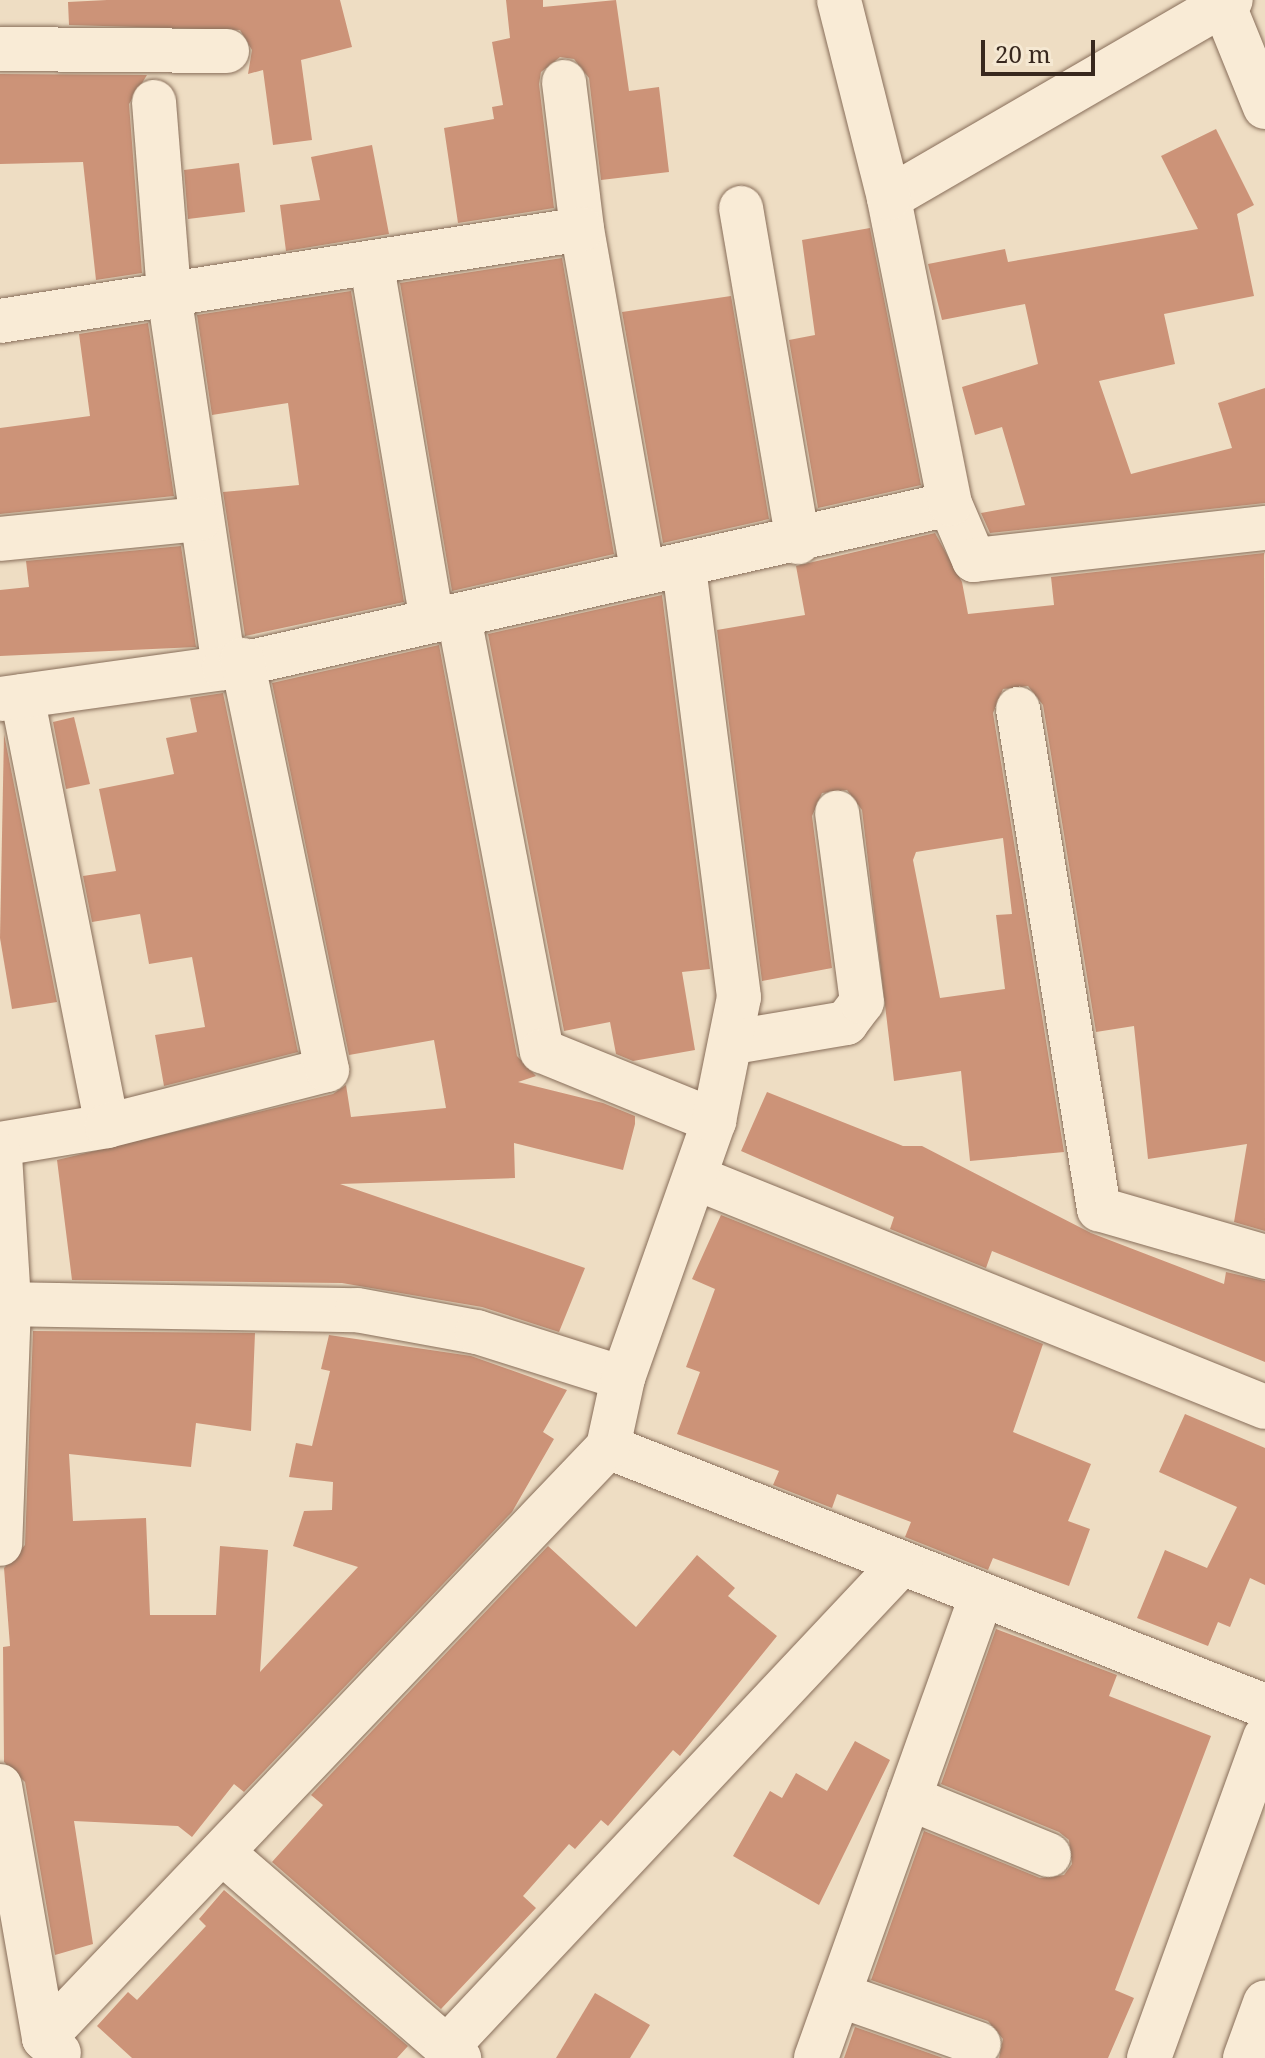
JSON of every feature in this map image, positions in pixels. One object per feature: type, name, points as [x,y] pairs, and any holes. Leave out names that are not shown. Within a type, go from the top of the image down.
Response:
[{"type":"street","points":[[839,0],[889,198],[950,504],[974,560],[1265,528]]},
{"type":"street","points":[[889,198],[1228,3],[1265,107]]},
{"type":"street","points":[[0,49],[227,51]]},
{"type":"street","points":[[564,82],[582,229],[642,570]]},
{"type":"street","points":[[0,1144],[107,1126],[327,1070],[199,519],[169,294],[154,102]]},
{"type":"street","points":[[741,208],[798,542]]},
{"type":"street","points":[[0,321],[372,266],[582,229]]},
{"type":"street","points":[[372,266],[542,1051],[714,1121]]},
{"type":"street","points":[[107,1126],[11,698],[233,664],[446,618],[642,570],[684,566],[798,542],[950,504]]},
{"type":"street","points":[[0,539],[199,519]]},
{"type":"street","points":[[54,2048],[223,1853],[608,1447],[623,1378],[714,1121],[734,1042],[739,997],[684,566]]},
{"type":"street","points":[[1018,709],[1099,1209],[1265,1257]]},
{"type":"street","points":[[734,1042],[846,1023],[862,1002],[837,813]]},
{"type":"street","points":[[0,1155],[4,1304],[0,1544]]},
{"type":"street","points":[[696,1178],[1265,1407]]},
{"type":"street","points":[[4,1304],[357,1310],[477,1332],[623,1378]]},
{"type":"street","points":[[608,1447],[1265,1706]]},
{"type":"street","points":[[223,1853],[452,2053],[901,1564]]},
{"type":"street","points":[[816,2058],[981,1596]]},
{"type":"street","points":[[1149,2058],[1265,1737]]},
{"type":"street","points":[[0,1786],[54,2048]]},
{"type":"street","points":[[909,1798],[1049,1855]]},
{"type":"street","points":[[839,1995],[979,2044]]},
{"type":"street","points":[[1245,2058],[1265,2003]]},
{"type":"building","points":[[340,0],[352,47],[301,60],[312,140],[273,145],[263,70],[248,74],[252,50],[240,30],[69,25],[68,2]]},
{"type":"building","points":[[506,0],[543,0],[543,7],[616,0],[629,91],[659,87],[669,172],[601,180],[589,78],[574,59],[560,57],[541,72],[539,84],[554,208],[458,223],[444,128],[494,119],[492,107],[503,105],[492,42],[510,38]]},
{"type":"building","points":[[0,74],[147,75],[129,104],[142,273],[96,280],[83,162],[0,164]]},
{"type":"building","points":[[1216,129],[1254,205],[1237,214],[1254,296],[1164,314],[1175,364],[1099,381],[1131,474],[1232,448],[1218,403],[1265,388],[1265,503],[990,533],[981,513],[1025,505],[1002,427],[975,435],[962,387],[1038,364],[1025,304],[942,320],[928,264],[1005,249],[1008,262],[1198,229],[1161,156]]},
{"type":"building","points":[[372,145],[389,234],[286,251],[280,205],[320,200],[311,157]]},
{"type":"building","points":[[239,163],[245,212],[188,219],[184,170]]},
{"type":"building","points":[[870,228],[921,485],[818,508],[789,340],[815,335],[802,240]]},
{"type":"building","points":[[562,258],[614,554],[452,591],[400,283]]},
{"type":"building","points":[[351,291],[404,602],[245,636],[223,492],[299,485],[288,403],[212,415],[197,315]]},
{"type":"building","points":[[731,296],[769,519],[663,543],[622,312]]},
{"type":"building","points":[[148,323],[174,496],[0,514],[0,428],[90,416],[79,334]]},
{"type":"building","points":[[935,533],[962,582],[968,614],[1054,605],[1051,577],[1264,553],[1265,1231],[1234,1222],[1247,1144],[1148,1159],[1134,1026],[1096,1032],[1043,705],[1028,686],[1003,689],[993,713],[1064,1152],[970,1161],[961,1071],[894,1081],[862,810],[847,790],[822,793],[812,816],[832,968],[762,981],[717,630],[805,615],[796,566]],"holes":[[[1003,838],[1012,914],[996,915],[1005,989],[940,998],[913,860],[916,852]]]},
{"type":"building","points":[[181,546],[196,647],[0,656],[0,590],[29,587],[26,561]]},
{"type":"building","points":[[662,595],[710,969],[682,972],[695,1050],[633,1061],[616,1054],[610,1022],[564,1031],[488,634]]},
{"type":"building","points":[[439,645],[517,1056],[536,1076],[518,1082],[603,1103],[635,1116],[635,1124],[623,1170],[514,1143],[515,1178],[340,1184],[585,1268],[559,1332],[482,1307],[342,1283],[72,1280],[57,1160],[333,1094],[346,1085],[351,1117],[446,1108],[434,1040],[349,1055],[272,683]]},
{"type":"building","points":[[223,693],[298,1052],[164,1086],[155,1035],[205,1027],[192,957],[149,964],[140,914],[92,922],[83,876],[116,871],[99,789],[174,774],[166,738],[197,732],[190,698]]},
{"type":"building","points":[[74,717],[90,784],[66,789],[53,722]]},
{"type":"building","points":[[4,734],[57,1002],[12,1009],[0,938]]},
{"type":"building","points":[[767,1092],[903,1146],[922,1146],[1091,1233],[1224,1284],[1226,1272],[1265,1281],[1265,1362],[992,1251],[986,1268],[890,1229],[894,1217],[741,1151]]},
{"type":"building","points":[[721,1215],[1043,1344],[1013,1432],[1091,1464],[1068,1521],[1090,1529],[1069,1586],[993,1558],[988,1570],[905,1537],[911,1522],[837,1494],[832,1508],[773,1485],[779,1471],[677,1434],[700,1372],[686,1367],[715,1289],[692,1279]]},
{"type":"building","points":[[33,1331],[255,1333],[251,1431],[196,1423],[191,1467],[69,1454],[73,1521],[146,1518],[150,1615],[216,1615],[220,1546],[268,1550],[260,1672],[358,1567],[293,1546],[304,1511],[332,1510],[333,1482],[289,1477],[296,1443],[312,1446],[330,1371],[321,1369],[329,1335],[471,1356],[567,1390],[543,1432],[554,1439],[512,1512],[244,1792],[234,1784],[192,1837],[178,1826],[74,1821],[93,1944],[55,1955],[25,1782],[4,1762],[3,1647],[10,1646],[4,1568],[25,1545]]},
{"type":"building","points":[[1185,1414],[1265,1448],[1265,1585],[1250,1578],[1230,1627],[1218,1622],[1208,1646],[1137,1618],[1165,1550],[1207,1568],[1237,1507],[1159,1472]]},
{"type":"building","points":[[548,1546],[636,1627],[697,1555],[735,1588],[728,1596],[777,1636],[680,1756],[673,1750],[608,1826],[601,1820],[575,1849],[569,1844],[523,1896],[536,1908],[441,2009],[272,1862],[323,1805],[311,1795]]},
{"type":"building","points":[[996,1629],[1117,1675],[1109,1696],[1211,1736],[1115,1990],[1134,1998],[1108,2058],[999,2058],[1003,2039],[988,2021],[871,1980],[924,1831],[1040,1878],[1064,1875],[1072,1864],[1069,1840],[1059,1832],[941,1784]]},
{"type":"building","points":[[855,1741],[890,1760],[819,1905],[733,1856],[770,1791],[782,1798],[796,1773],[827,1791]]},
{"type":"building","points":[[224,1890],[408,2046],[397,2058],[132,2058],[97,2026],[128,1992],[137,2000],[206,1926],[199,1919]]},
{"type":"building","points":[[595,1993],[650,2025],[630,2058],[556,2058]]},
{"type":"building","points":[[855,2027],[943,2058],[844,2058]]}]
